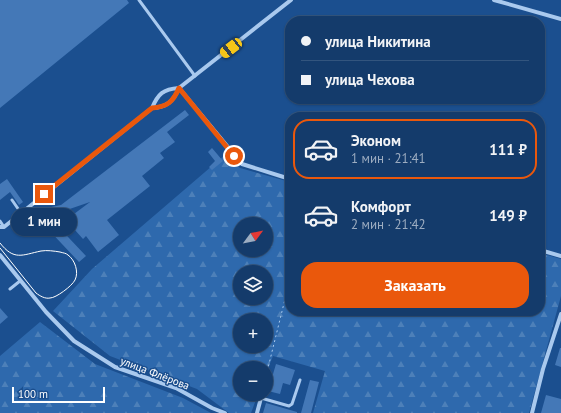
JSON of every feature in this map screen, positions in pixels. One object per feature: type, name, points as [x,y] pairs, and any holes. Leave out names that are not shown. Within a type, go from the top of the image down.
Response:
[{"type":"street","points":[[152,108],[163,107],[174,98],[179,88],[291,0]]},
{"type":"street","points":[[494,0],[561,19]]},
{"type":"street","points":[[2,227],[152,108],[157,97],[168,89],[179,88]]},
{"type":"street","points":[[179,88],[242,164],[285,177]]},
{"type":"street","points":[[545,251],[561,256]]},
{"type":"street","name":"улица Флёрова","points":[[0,254],[46,312],[74,341],[115,367],[176,388],[212,408],[225,413]]},
{"type":"street","points":[[532,413],[543,369],[561,314]]},
{"type":"street","points":[[257,413],[260,401]]},
{"type":"lane","points":[[139,0],[195,76]]},
{"type":"lane","points":[[12,200],[21,213]]},
{"type":"lane","points":[[0,221],[2,227]]},
{"type":"lane","points":[[10,289],[20,281]]},
{"type":"lane","points":[[272,401],[289,406],[292,404],[300,380]]},
{"type":"path","points":[[270,361],[285,299]]},
{"type":"green space","points":[[226,154],[240,168],[285,181],[285,316],[545,316],[545,254],[561,259],[561,296],[529,413],[313,413],[325,371],[273,356],[271,361],[233,361],[233,401],[255,401],[251,413],[229,413],[197,389],[110,356],[53,311],[92,269]]},
{"type":"green space","points":[[40,322],[95,364],[183,398],[211,413],[0,413],[0,356]]},
{"type":"building","points":[[0,0],[127,0],[129,3],[0,108]]},
{"type":"building","points":[[185,110],[189,115],[167,132],[175,142],[160,153],[164,158],[142,176],[150,186],[107,220],[119,235],[98,252],[86,236],[83,239],[66,220],[90,202],[58,213],[36,218],[32,211],[61,205]]},
{"type":"building","points":[[212,148],[223,161],[212,170],[209,167],[215,161],[208,152]]},
{"type":"building","points":[[7,179],[23,202],[19,205],[10,192],[0,200],[0,184]]},
{"type":"building","points":[[52,220],[86,256],[79,262],[45,226]]},
{"type":"building","points":[[0,308],[8,317],[0,324]]},
{"type":"building","points":[[561,348],[561,367],[555,365]]},
{"type":"building","points":[[276,364],[295,370],[290,385],[283,383],[280,394],[273,392],[273,374]]},
{"type":"building","points":[[310,380],[319,382],[311,413],[301,413]]},
{"type":"building","points":[[546,395],[561,399],[561,413],[541,413]]},
{"type":"building","points":[[266,403],[297,412],[297,413],[263,413]]},
{"type":"tram line","points":[[0,243],[5,249],[19,255],[41,251],[66,254],[73,260],[76,266],[77,273],[75,280],[60,294],[48,298],[43,297],[36,293],[0,248]]},
{"type":"route","points":[[44,194],[152,108],[163,107],[174,98],[179,88],[234,156]]}]
